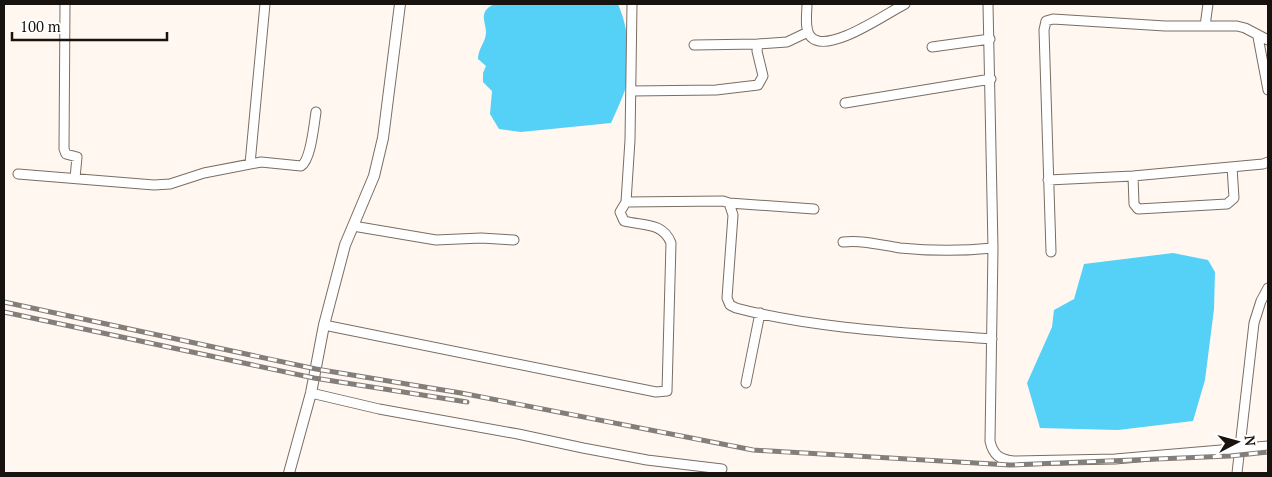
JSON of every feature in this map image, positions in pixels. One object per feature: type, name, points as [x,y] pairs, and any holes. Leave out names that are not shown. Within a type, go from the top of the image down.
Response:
[{"type":"street","points":[[65,4],[64,149],[66,154],[77,157],[75,178]]},
{"type":"street","points":[[250,164],[265,4]]},
{"type":"street","points":[[289,473],[311,392],[324,325],[345,245],[374,176],[383,138],[400,4]]},
{"type":"street","points":[[324,325],[663,392],[667,390],[669,381],[671,244],[663,230],[655,226],[624,221],[620,212],[626,202],[631,90],[632,4]]},
{"type":"street","points":[[807,4],[808,32],[817,41],[833,42],[905,4]]},
{"type":"street","points":[[988,4],[993,248],[990,441],[995,455],[1004,461],[1115,459],[1268,446]]},
{"type":"street","points":[[1205,26],[1208,4]]},
{"type":"street","points":[[1051,252],[1044,30],[1046,21],[1053,19],[1245,28],[1258,37],[1268,40]]},
{"type":"street","points":[[694,45],[787,42],[808,32]]},
{"type":"street","points":[[1258,37],[1268,90]]},
{"type":"street","points":[[932,47],[990,39]]},
{"type":"street","points":[[631,90],[716,90],[758,85],[763,76],[757,51],[758,44]]},
{"type":"street","points":[[845,103],[991,79]]},
{"type":"street","points":[[18,174],[154,185],[170,184],[204,173],[250,164],[271,162],[298,166],[305,164],[316,112]]},
{"type":"street","points":[[1048,180],[1133,176],[1232,168],[1268,162]]},
{"type":"street","points":[[1133,176],[1134,204],[1138,209],[1227,204],[1234,198],[1232,168]]},
{"type":"street","points":[[626,202],[723,201],[814,209]]},
{"type":"street","points":[[729,203],[734,215],[727,298],[730,305],[760,313],[901,333],[992,339]]},
{"type":"street","points":[[353,226],[436,240],[481,238],[514,240]]},
{"type":"street","points":[[843,242],[867,241],[900,248],[993,248]]},
{"type":"street","points":[[1238,473],[1254,323],[1261,301],[1268,288]]},
{"type":"street","points":[[746,383],[760,313]]},
{"type":"street","points":[[311,392],[379,409],[518,434],[582,448],[647,460],[722,469]]},
{"type":"water","points":[[495,4],[618,4],[625,24],[629,58],[625,90],[611,123],[521,132],[499,129],[490,114],[492,91],[483,82],[483,73],[486,66],[478,59],[486,36],[485,13],[488,8]]},
{"type":"water","points":[[1173,253],[1208,260],[1215,272],[1214,309],[1205,380],[1193,421],[1118,430],[1040,428],[1027,383],[1052,327],[1054,310],[1074,299],[1084,264]]},
{"type":"railway","points":[[4,302],[316,369],[461,393],[753,450],[1010,465],[1230,456],[1268,452]]},
{"type":"railway","points":[[4,312],[314,378],[467,402]]}]
